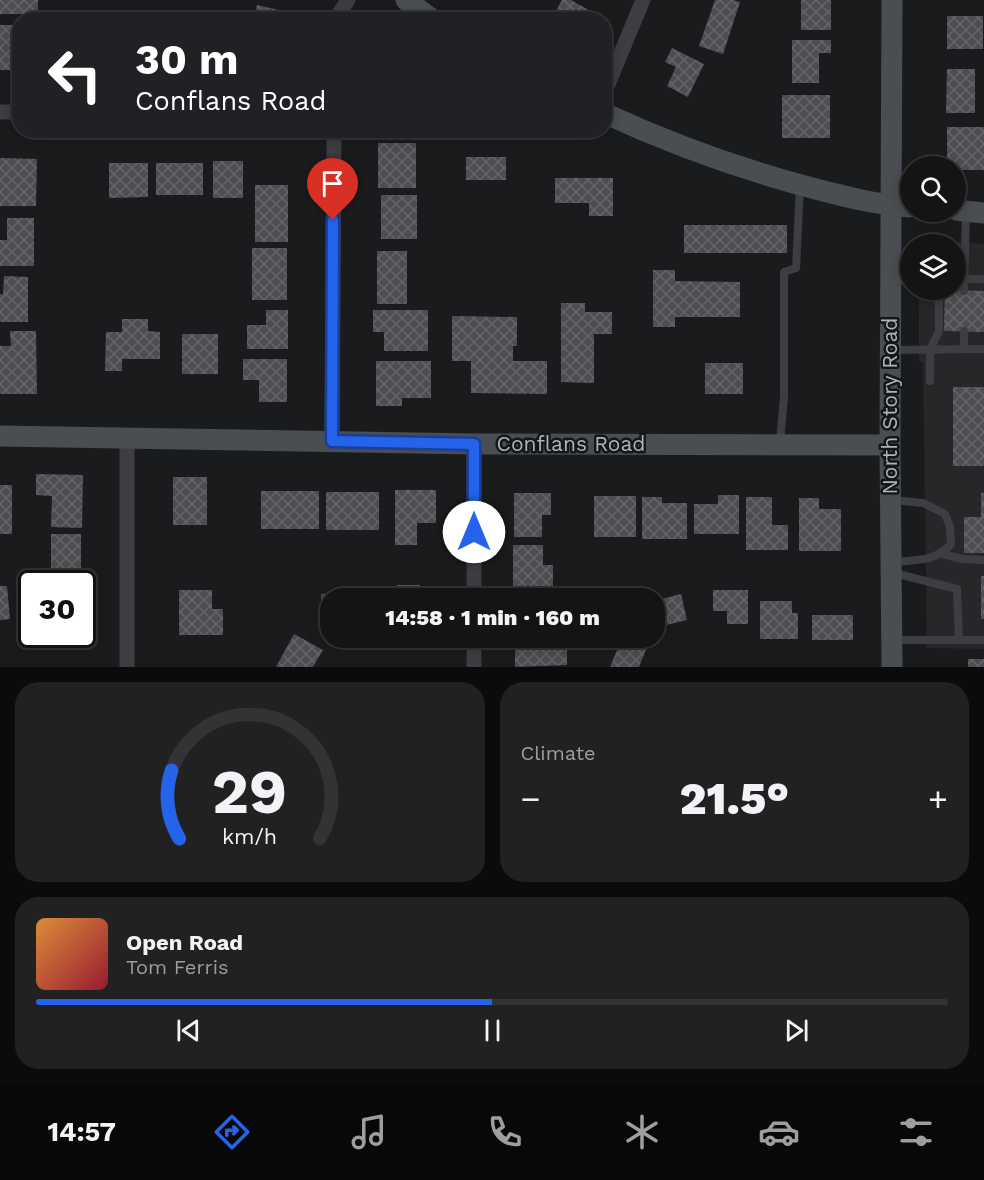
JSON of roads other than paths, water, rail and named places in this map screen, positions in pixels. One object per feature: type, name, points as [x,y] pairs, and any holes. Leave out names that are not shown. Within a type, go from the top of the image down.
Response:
[{"type":"main road","points":[[406,0],[422,12]]},
{"type":"main road","name":"North Story Road","points":[[892,0],[900,183]]},
{"type":"main road","points":[[612,117],[650,135],[716,159],[800,185],[900,206]]},
{"type":"main road","name":"North Story Road","points":[[892,667],[890,350],[900,286]]},
{"type":"main road","name":"Conflans Road","points":[[0,436],[474,444],[890,445]]},
{"type":"street","points":[[612,75],[643,0]]},
{"type":"street","points":[[332,441],[334,138]]},
{"type":"street","points":[[127,438],[127,667]]},
{"type":"street","points":[[474,444],[474,588]]},
{"type":"street","points":[[474,648],[474,667]]},
{"type":"lane","points":[[780,444],[784,397],[784,272],[796,268],[800,185]]},
{"type":"lane","points":[[965,234],[968,211]]},
{"type":"lane","points":[[966,279],[984,279]]},
{"type":"lane","points":[[930,381],[930,350],[939,331],[939,300]]},
{"type":"lane","points":[[964,331],[964,349]]},
{"type":"lane","points":[[890,350],[984,349]]},
{"type":"lane","points":[[890,500],[922,503],[945,514],[950,527],[951,544],[942,554],[926,560],[891,567]]},
{"type":"lane","points":[[942,554],[963,559],[984,560]]},
{"type":"lane","points":[[891,567],[957,589],[959,640]]},
{"type":"lane","points":[[892,640],[984,640]]}]
